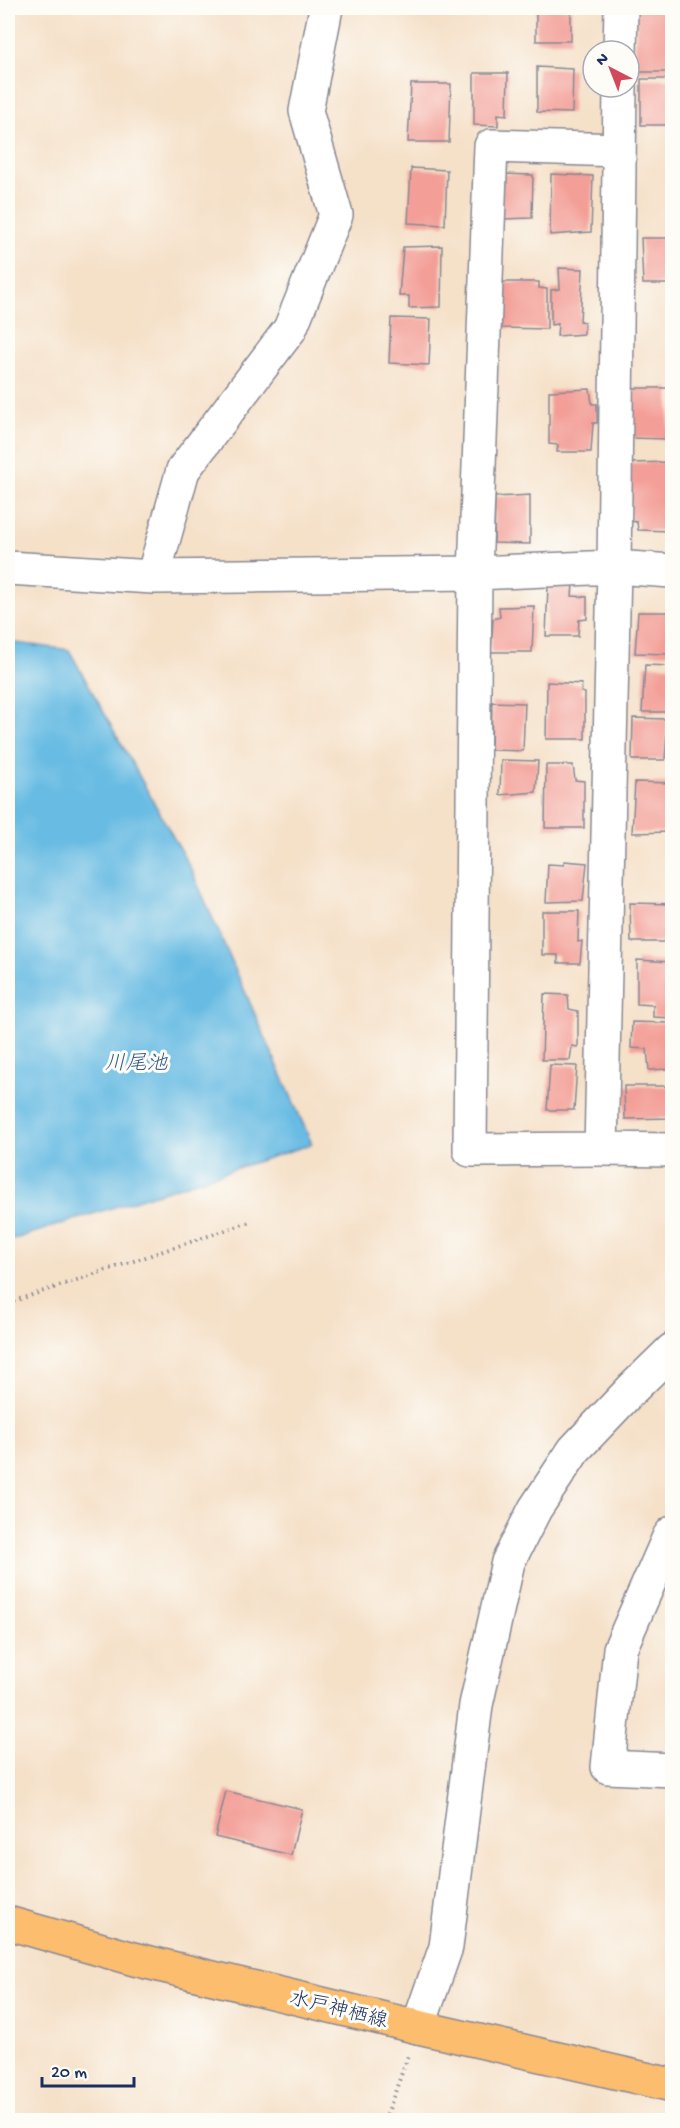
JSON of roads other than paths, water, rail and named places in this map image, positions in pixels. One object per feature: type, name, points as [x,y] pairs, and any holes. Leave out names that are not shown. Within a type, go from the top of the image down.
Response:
[{"type":"main road","name":"水戸神栖線","points":[[8,1923],[135,1959],[672,2085]]},
{"type":"street","points":[[153,577],[183,470],[290,329],[336,215],[306,111],[326,8]]},
{"type":"street","points":[[620,39],[621,8]]},
{"type":"street","points":[[601,1149],[614,567],[620,99]]},
{"type":"street","points":[[619,150],[491,146],[476,573],[470,1150],[672,1150]]},
{"type":"street","points":[[8,568],[153,577],[476,573],[614,567],[672,572]]},
{"type":"street","points":[[418,2027],[446,1947],[476,1705],[508,1562],[535,1509],[574,1450],[672,1350]]},
{"type":"street","points":[[672,1533],[620,1649],[608,1767],[672,1770]]},
{"type":"water","name":"川尾池","points":[[8,642],[69,650],[191,869],[312,1144],[8,1241]]}]
